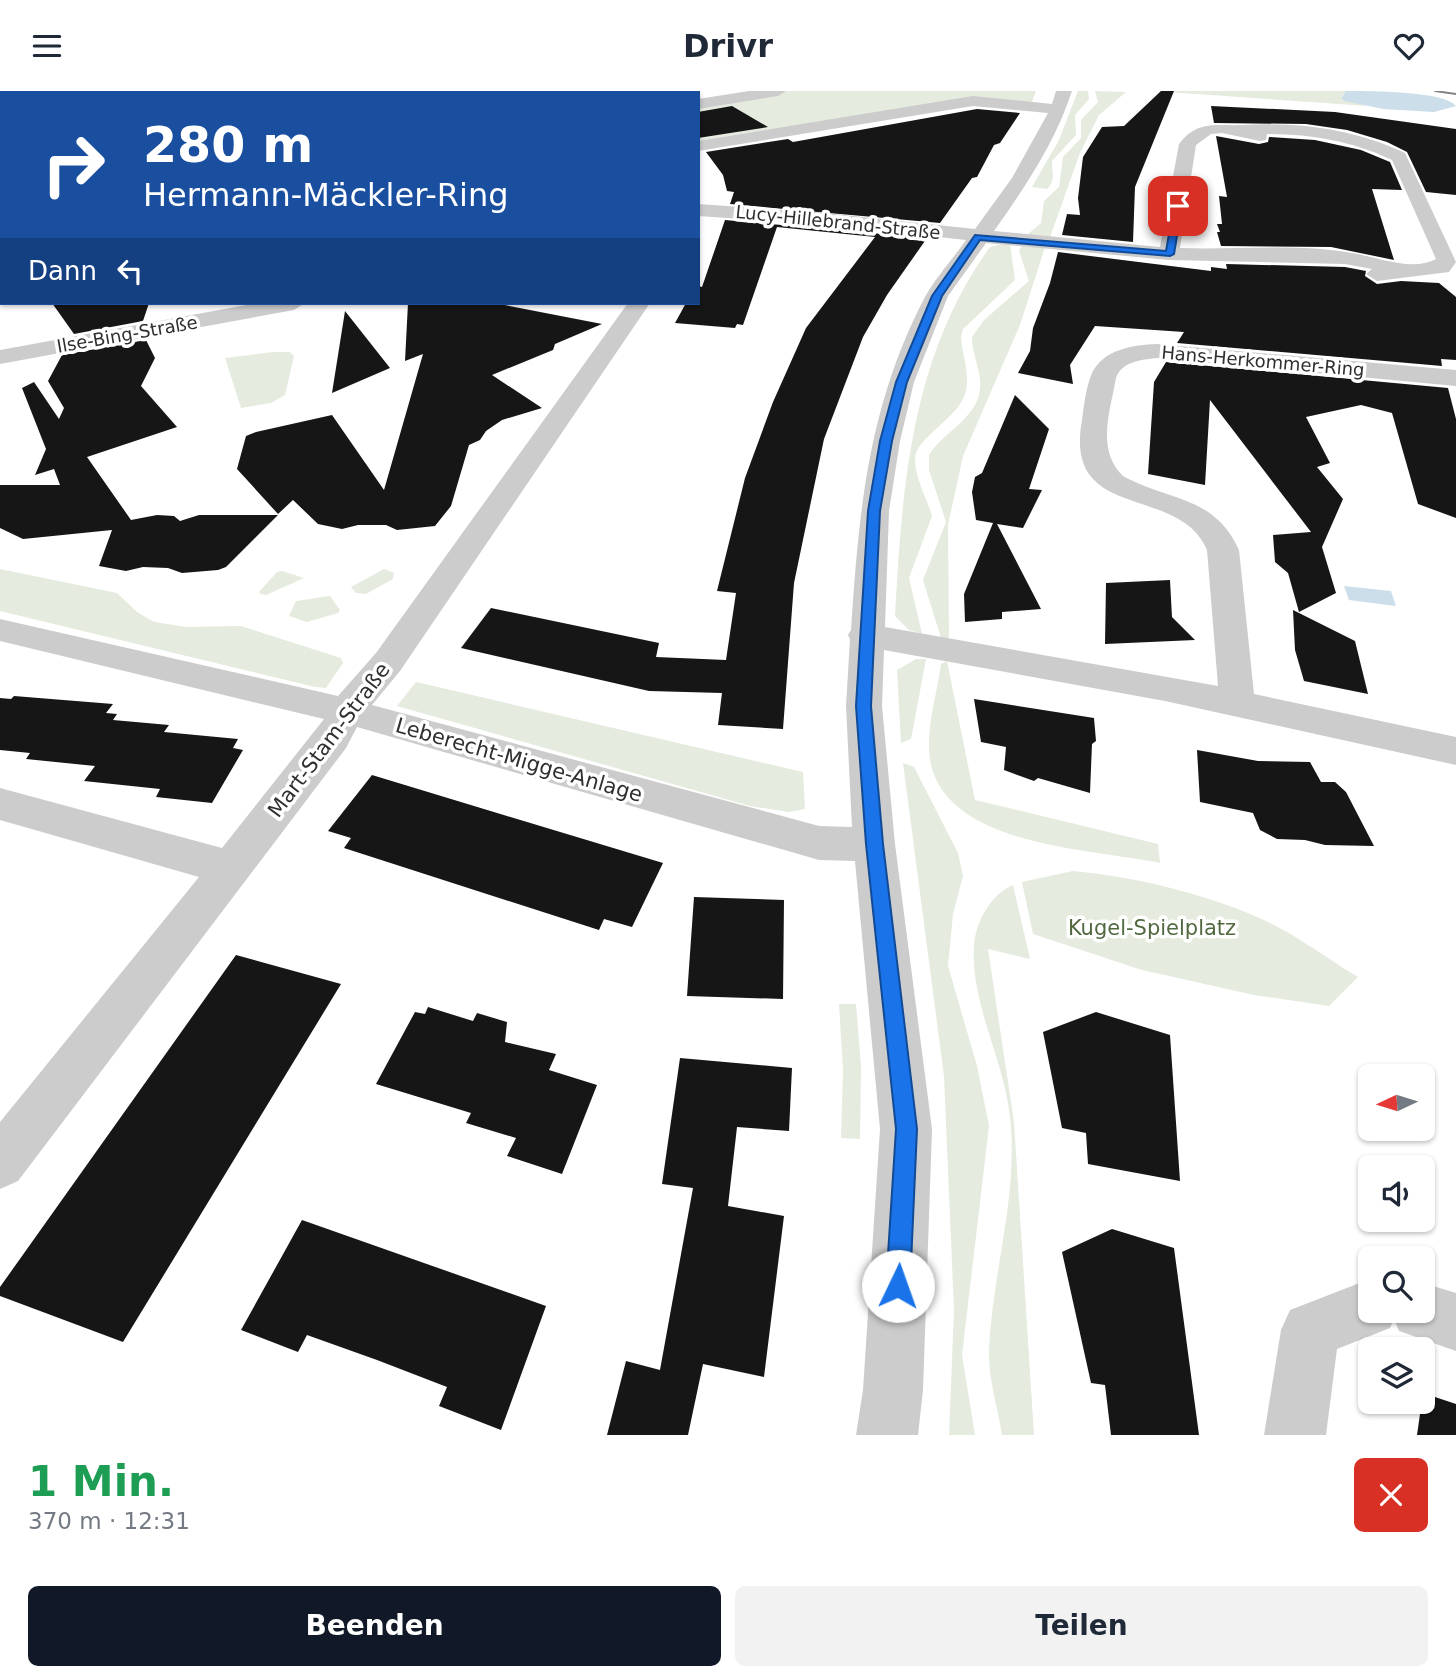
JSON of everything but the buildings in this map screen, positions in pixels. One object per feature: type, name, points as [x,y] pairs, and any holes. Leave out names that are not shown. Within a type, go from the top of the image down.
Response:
[{"type":"street","points":[[700,104],[778,91]]},
{"type":"street","points":[[700,146],[973,101],[1061,100],[1021,179],[937,296],[901,382],[886,441],[874,511],[865,635],[864,706],[874,844],[906,1129],[892,1390],[887,1435]]},
{"type":"street","name":"Lucy-Hillebrand-Straße","points":[[700,210],[821,217],[978,237],[1170,254],[1221,256],[1250,264],[1317,272],[1388,274],[1402,270],[1441,267],[1447,260],[1399,157],[1382,148],[1363,143],[1302,143],[1236,130],[1204,129],[1188,144],[1170,254]]},
{"type":"street","name":"Ilse-Bing-Straße","points":[[0,357],[283,305]]},
{"type":"street","name":"Mart-Stam-Straße","points":[[0,1163],[333,738],[346,711],[388,663],[638,305]]},
{"type":"street","name":"Hans-Herkommer-Ring","points":[[1237,702],[1223,550],[1214,529],[1192,515],[1127,492],[1103,475],[1093,451],[1104,373],[1119,359],[1135,352],[1157,351],[1456,378]]},
{"type":"street","name":"Leberecht-Migge-Anlage","points":[[4,635],[346,711],[781,834],[819,843],[874,844]]},
{"type":"street","points":[[865,635],[1237,702],[1456,751]]},
{"type":"street","points":[[0,804],[231,868]]},
{"type":"street","points":[[1295,1435],[1310,1330],[1358,1312]]},
{"type":"street","points":[[1435,1316],[1456,1322]]},
{"type":"green space","points":[[787,91],[1036,91],[1032,102],[942,102],[700,141],[700,106]]},
{"type":"green space","points":[[1078,91],[1088,91],[1089,99],[1075,115],[1076,135],[1052,161],[1053,176],[1050,186],[1047,189],[1032,187],[1059,140]]},
{"type":"green space","points":[[1095,91],[1126,92],[1099,115],[1080,153],[1049,240],[1027,235],[1041,223],[1044,201],[1059,187],[1063,157],[1081,138],[1081,120],[1098,102]]},
{"type":"green space","points":[[1153,91],[1346,91],[1341,97],[1367,106]]},
{"type":"green space","points":[[1010,244],[1015,280],[963,329],[961,337],[966,391],[956,410],[922,443],[915,459],[919,481],[932,516],[909,578],[922,634],[909,630],[895,616],[907,471],[916,424],[927,378],[943,333],[964,289],[990,247]]},
{"type":"green space","points":[[1022,245],[1045,247],[1020,325],[963,456],[948,525],[949,638],[941,638],[923,580],[946,522],[929,470],[929,455],[962,422],[976,403],[980,393],[980,380],[972,337],[984,320],[1029,281],[1019,251]]},
{"type":"green space","points":[[290,352],[294,356],[285,395],[271,403],[241,408],[225,358]]},
{"type":"green space","points":[[0,569],[117,593],[137,612],[154,622],[187,627],[241,626],[341,658],[343,663],[326,688],[315,687],[0,611]]},
{"type":"green space","points":[[384,569],[394,573],[393,579],[366,594],[356,593],[351,587]]},
{"type":"green space","points":[[277,572],[304,578],[266,595],[259,592]]},
{"type":"green space","points":[[330,596],[340,610],[338,613],[307,622],[289,616],[296,601]]},
{"type":"green space","points":[[916,659],[926,659],[911,739],[901,743],[897,670]]},
{"type":"green space","points":[[947,661],[975,800],[1158,844],[1160,863],[1028,839],[995,828],[966,813],[944,792],[931,765],[929,752],[932,714],[941,664]]},
{"type":"green space","points":[[416,682],[803,772],[805,809],[789,812],[750,806],[397,706]]},
{"type":"green space","points":[[903,763],[914,767],[958,853],[963,876],[953,914],[948,966],[977,1066],[989,1126],[962,1355],[975,1435],[949,1435],[954,1310],[944,1076]]},
{"type":"green space","name":"Kugel-Spielplatz","points":[[1073,871],[1146,882],[1244,911],[1278,927],[1358,977],[1329,1006],[1254,995],[1142,970],[1033,934],[1022,882]]},
{"type":"green space","points":[[1013,885],[1030,959],[988,949],[1014,1122],[1034,1435],[1002,1435],[989,1361],[991,1322],[1008,1204],[1012,1146],[1007,1095],[977,988],[974,945],[981,919],[991,902]]},
{"type":"green space","points":[[839,1004],[856,1004],[861,1067],[860,1139],[841,1138],[843,1071]]},
{"type":"water","points":[[1346,91],[1437,97],[1456,106],[1434,112],[1383,109],[1345,101],[1341,98]]},
{"type":"water","points":[[1344,586],[1391,591],[1396,606],[1349,600]]},
{"type":"tram line","points":[[1435,91],[1456,94]]},
{"type":"route","points":[[898,1286],[906,1129],[874,844],[864,706],[865,635],[874,511],[886,441],[901,382],[937,296],[978,237],[1170,254],[1178,206]]}]
